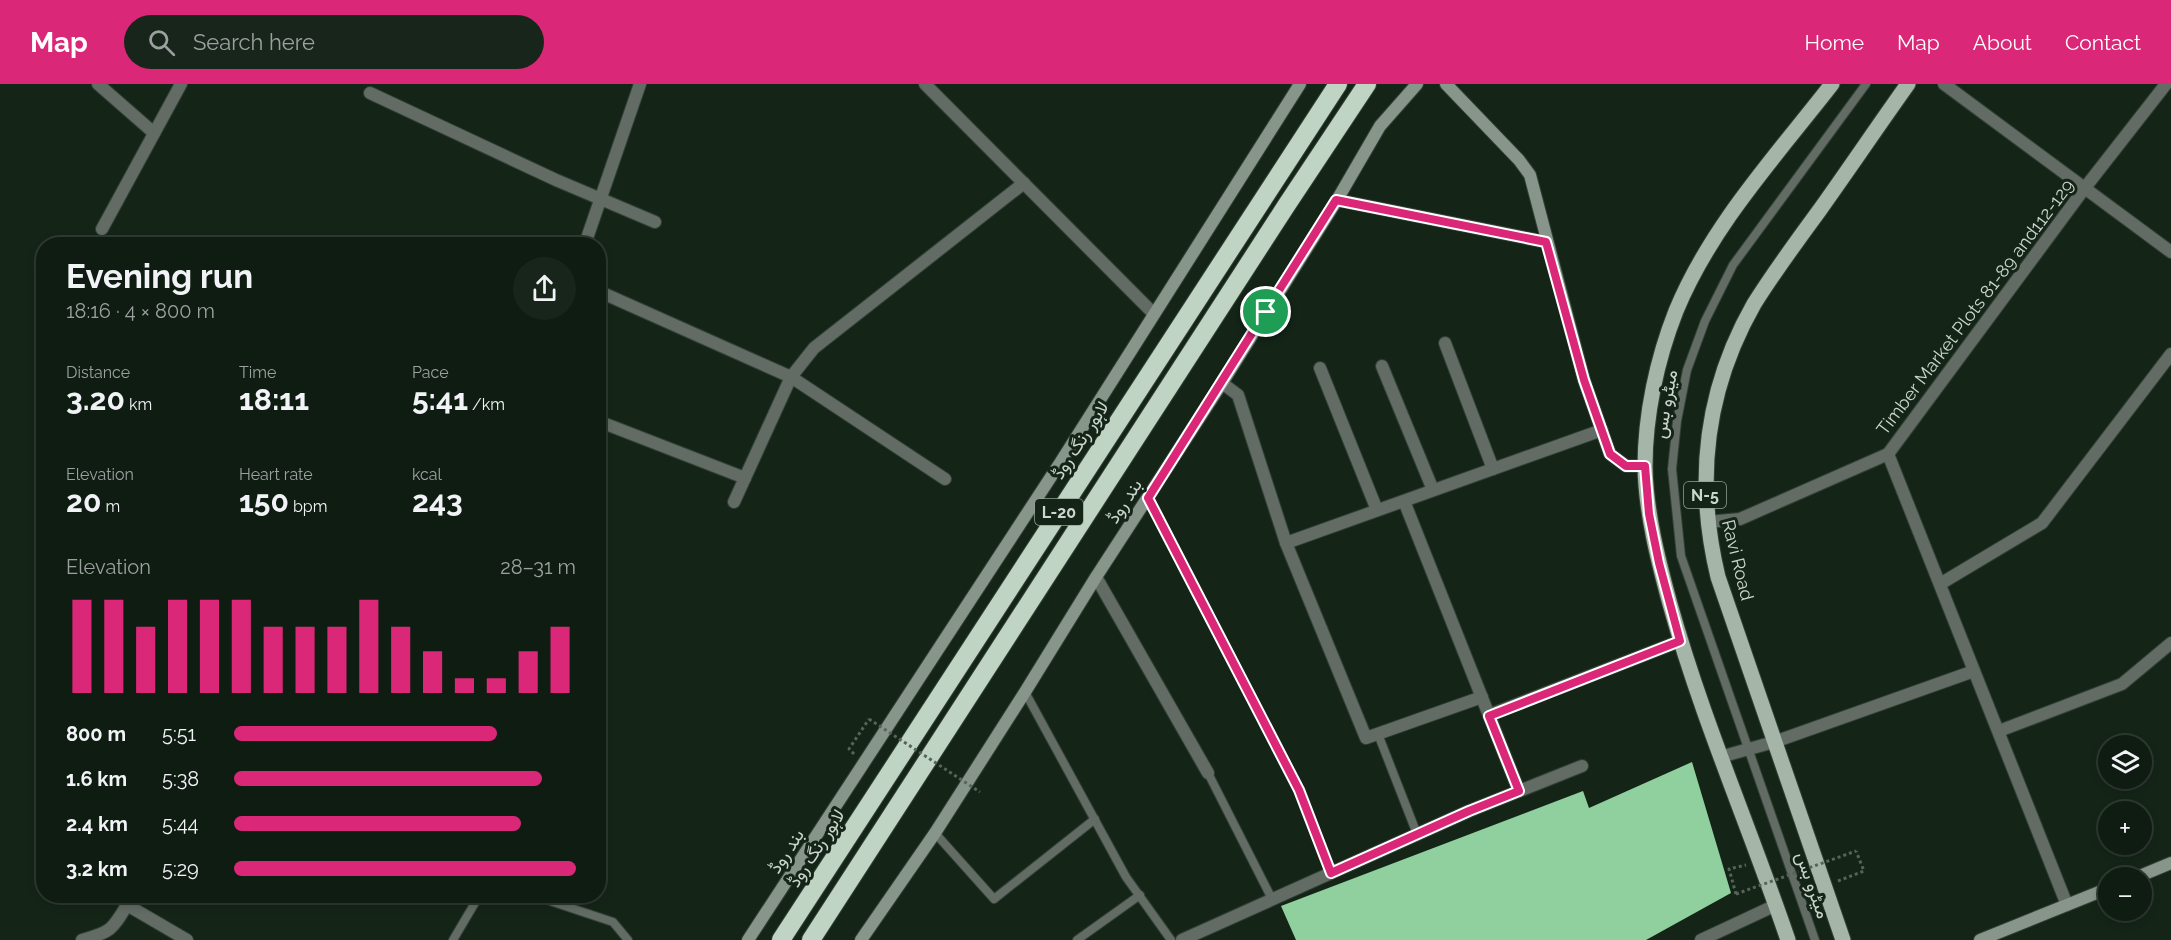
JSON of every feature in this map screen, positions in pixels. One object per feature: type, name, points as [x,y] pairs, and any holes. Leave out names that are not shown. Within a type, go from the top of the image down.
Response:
[{"type":"highway","name":"لاہور رنگ روڈ","points":[[781,940],[1338,84]]},
{"type":"highway","name":"L-20","points":[[811,940],[1273,225],[1367,84]]},
{"type":"main road","name":"بند روڈ","points":[[748,940],[1053,473],[1300,84]]},
{"type":"main road","name":"بند روڈ","points":[[861,940],[935,833],[1025,692],[1096,577],[1222,383],[1380,126],[1418,84]]},
{"type":"main road","points":[[1446,84],[1519,160],[1530,175],[1584,380],[1610,454],[1626,466],[1645,466]]},
{"type":"main road","points":[[1788,940],[1680,641],[1649,514],[1645,466],[1649,414],[1661,357],[1687,290],[1723,224],[1832,84]]},
{"type":"main road","name":"Ravi Road","points":[[1844,940],[1718,577],[1707,522],[1705,474],[1712,415],[1722,376],[1744,323],[1781,264],[1908,84]]},
{"type":"main road","points":[[2152,871],[2171,863]]},
{"type":"main road","points":[[1980,940],[2098,892]]},
{"type":"street","points":[[98,84],[154,133]]},
{"type":"street","points":[[102,229],[181,84]]},
{"type":"street","points":[[587,237],[640,84]]},
{"type":"street","points":[[925,84],[1154,314]]},
{"type":"street","points":[[1944,84],[2171,252]]},
{"type":"street","name":"Timber Market Plots 81-89 and112-129","points":[[1707,522],[1740,519],[1888,454],[2084,189],[2166,84]]},
{"type":"street","points":[[369,93],[600,200],[655,222]]},
{"type":"street","points":[[734,502],[791,377],[814,348],[1024,183]]},
{"type":"street","points":[[1336,200],[1546,242]]},
{"type":"street","points":[[606,295],[791,377],[945,479]]},
{"type":"street","points":[[1445,343],[1493,469]]},
{"type":"street","points":[[1940,584],[2043,523],[2171,354]]},
{"type":"street","points":[[1382,366],[1433,490]]},
{"type":"street","points":[[1320,368],[1377,510]]},
{"type":"street","points":[[1222,383],[1238,395],[1286,543],[1366,738],[1482,697]]},
{"type":"street","points":[[606,424],[745,478]]},
{"type":"street","points":[[1286,543],[1602,430]]},
{"type":"street","points":[[1888,454],[2000,731],[2067,905]]},
{"type":"street","points":[[1404,501],[1519,791]]},
{"type":"street","points":[[1096,577],[1208,773]]},
{"type":"street","points":[[1489,716],[1680,641]]},
{"type":"street","points":[[2000,731],[2122,684],[2171,643]]},
{"type":"street","points":[[1720,757],[1774,742],[1974,671]]},
{"type":"street","points":[[1182,940],[1417,834],[1582,766]]},
{"type":"street","points":[[82,940],[103,934],[113,927],[123,903]]},
{"type":"street","points":[[129,903],[187,940]]},
{"type":"street","points":[[1701,940],[1776,905]]},
{"type":"lane","name":"میٹرو بس","points":[[1815,940],[1681,556],[1672,469],[1677,421],[1691,360],[1705,321],[1733,265],[1866,84]]},
{"type":"lane","points":[[1148,498],[1299,790],[1331,873]]},
{"type":"lane","points":[[1025,692],[1126,877],[1171,940]]},
{"type":"lane","points":[[1378,734],[1417,834]]},
{"type":"lane","points":[[1208,773],[1272,899]]},
{"type":"lane","points":[[935,833],[994,899],[1095,819]]},
{"type":"lane","points":[[1077,940],[1140,896]]},
{"type":"lane","points":[[453,940],[476,903]]},
{"type":"lane","points":[[556,903],[613,922],[628,940]]},
{"type":"path","points":[[849,749],[869,719],[980,792]]},
{"type":"path","points":[[1729,869],[1736,894],[1856,851],[1864,872],[1825,885]]},
{"type":"building","points":[[1692,762],[1731,893],[1646,940],[1296,940],[1281,906],[1583,791],[1589,808]]},
{"type":"route","points":[[1336,200],[1546,242],[1584,380],[1610,454],[1626,466],[1645,466],[1649,514],[1659,563],[1680,641],[1489,716],[1519,791],[1331,873],[1299,790],[1148,498],[1266,312],[1336,200]]}]
